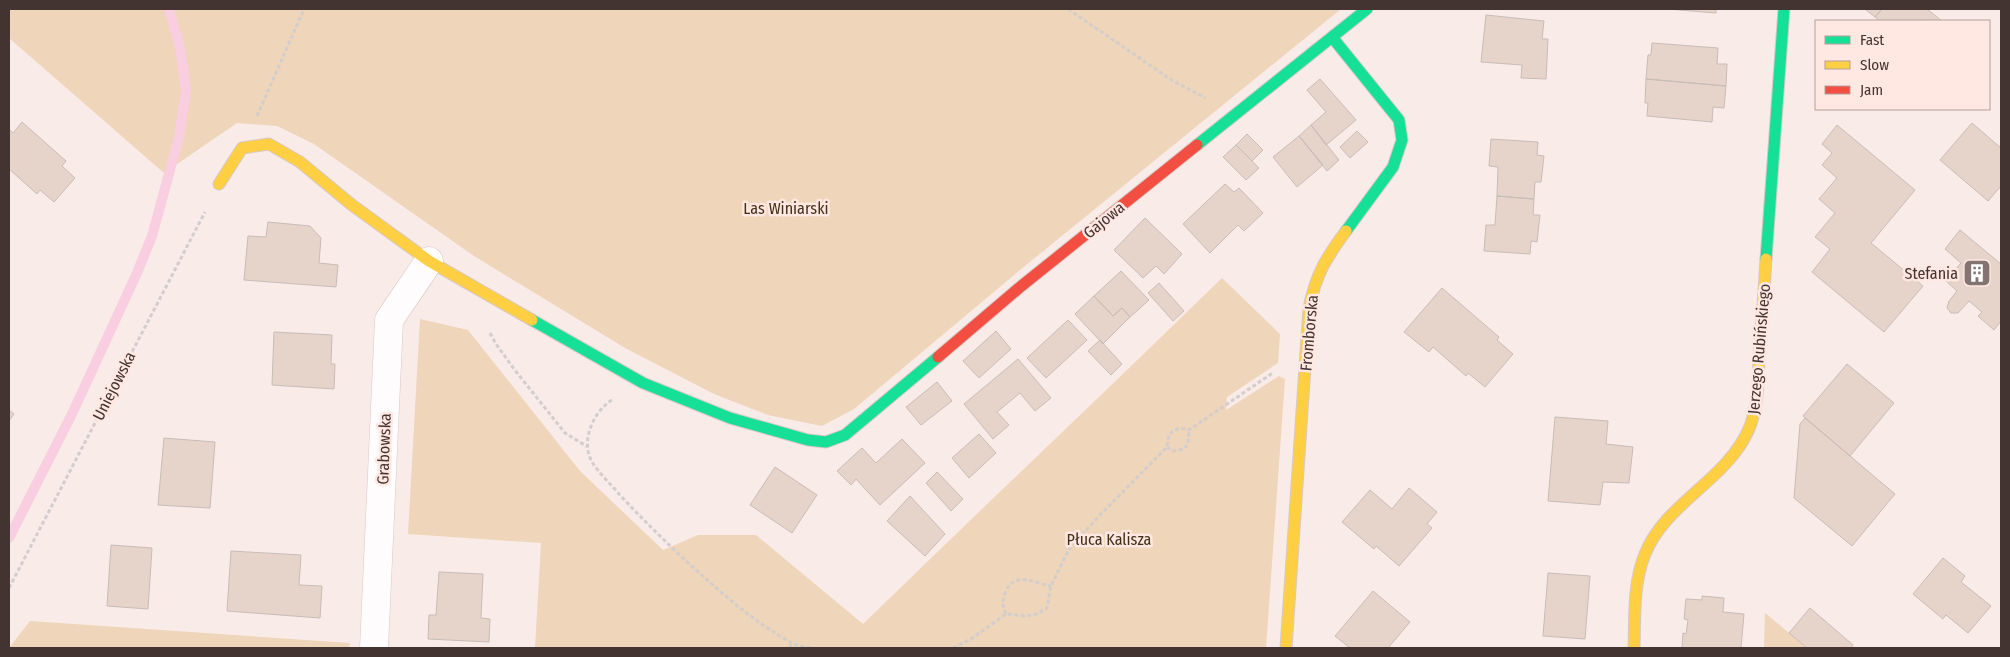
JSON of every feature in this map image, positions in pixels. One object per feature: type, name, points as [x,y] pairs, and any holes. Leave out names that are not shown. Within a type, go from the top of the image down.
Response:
[{"type":"street","name":"Gajowa","points":[[644,383],[730,418],[808,440],[826,442],[845,436],[1019,288],[1367,9]]},
{"type":"street","name":"Jerzego Rubińskiego","points":[[1634,648],[1639,579],[1642,562],[1649,545],[1671,516],[1736,455],[1753,422],[1756,403],[1784,9]]},
{"type":"street","name":"Fromborska","points":[[1286,648],[1309,308],[1314,283],[1330,252],[1393,167],[1402,140],[1399,120],[1332,37]]},
{"type":"street","points":[[220,184],[242,148],[269,144],[300,162],[352,205],[429,261],[644,383]]},
{"type":"street","name":"Grabowska","points":[[374,648],[389,320],[429,261]]},
{"type":"path","points":[[242,148],[304,9]]},
{"type":"path","points":[[1068,9],[1173,81],[1237,114]]},
{"type":"path","name":"Uniejowska","points":[[9,588],[220,184]]},
{"type":"path","points":[[487,328],[496,344],[565,433],[588,447]]},
{"type":"path","points":[[953,648],[971,639],[1006,614],[1025,616],[1042,612],[1047,608],[1052,586],[1069,549],[1167,447],[1169,434],[1182,428],[1189,430],[1278,370]]},
{"type":"path","points":[[644,383],[609,401],[600,410],[589,433],[588,447],[591,459],[604,478],[640,517],[726,597],[792,644],[812,648]]},
{"type":"path","points":[[1167,447],[1173,451],[1184,449],[1188,444],[1189,430]]},
{"type":"path","points":[[1006,614],[1002,606],[1003,600],[1007,588],[1013,581],[1031,579],[1042,585],[1052,586]]},
{"type":"path","points":[[789,648],[792,644]]},
{"type":"green space","name":"Las Winiarski","points":[[9,9],[1341,9],[1020,270],[854,409],[822,426],[768,415],[714,394],[625,348],[474,256],[314,144],[277,126],[237,123],[164,173],[9,38]]},
{"type":"green space","name":"Płuca Kalisza","points":[[1222,278],[1280,334],[1278,363],[1227,397],[1226,410],[1279,376],[1285,379],[1266,648],[535,648],[541,543],[408,534],[420,319],[468,330],[580,471],[663,550],[698,535],[756,535],[863,624]]},
{"type":"green space","points":[[1765,613],[1807,648],[1764,648]]},
{"type":"green space","points":[[30,621],[350,643],[349,648],[9,648]]},
{"type":"building","points":[[1667,9],[1716,9],[1716,13]]},
{"type":"building","points":[[1865,9],[1882,9],[1875,17]]},
{"type":"building","points":[[1882,9],[1927,9],[1941,20],[1879,20],[1875,17]]},
{"type":"building","points":[[1486,15],[1544,21],[1542,39],[1548,39],[1546,79],[1521,78],[1522,65],[1481,62]]},
{"type":"building","points":[[1652,43],[1718,48],[1717,64],[1727,64],[1726,86],[1646,79],[1648,55],[1651,55]]},
{"type":"building","points":[[1320,79],[1356,120],[1326,145],[1311,125],[1326,112],[1307,90]]},
{"type":"building","points":[[1646,79],[1726,86],[1724,108],[1713,107],[1712,122],[1647,116],[1648,103],[1645,103]]},
{"type":"building","points":[[22,122],[66,161],[62,166],[75,178],[54,202],[40,190],[37,194],[9,169],[9,129],[13,133]]},
{"type":"building","points":[[1972,123],[2001,148],[2001,186],[1988,201],[1940,160]]},
{"type":"building","points":[[1311,125],[1339,160],[1327,171],[1299,136]]},
{"type":"building","points":[[1837,125],[1915,190],[1871,243],[1923,286],[1884,332],[1812,272],[1830,249],[1815,237],[1835,213],[1819,199],[1837,178],[1822,165],[1832,153],[1822,144]]},
{"type":"building","points":[[1357,131],[1368,142],[1350,158],[1340,147]]},
{"type":"building","points":[[1247,134],[1263,150],[1252,161],[1236,145]]},
{"type":"building","points":[[1299,136],[1323,165],[1297,187],[1273,157]]},
{"type":"building","points":[[1491,139],[1538,142],[1537,155],[1544,156],[1541,182],[1535,182],[1534,199],[1497,196],[1498,167],[1489,166]]},
{"type":"building","points":[[1236,145],[1259,168],[1246,180],[1223,157]]},
{"type":"building","points":[[1225,184],[1234,192],[1239,188],[1263,213],[1244,231],[1238,225],[1210,253],[1183,224]]},
{"type":"building","points":[[1497,196],[1534,199],[1533,215],[1540,215],[1537,242],[1531,241],[1530,254],[1484,251],[1486,225],[1495,225]]},
{"type":"building","points":[[1145,218],[1182,254],[1164,274],[1156,266],[1143,278],[1114,250]]},
{"type":"building","points":[[268,222],[310,226],[321,238],[319,263],[338,265],[336,287],[244,280],[248,236],[266,237]]},
{"type":"building","name":"Stefania","points":[[1960,230],[2001,264],[2001,321],[1994,330],[1978,316],[1982,312],[1969,301],[1958,313],[1951,313],[1947,308],[1949,301],[1957,291],[1946,281],[1961,263],[1945,249]]},
{"type":"building","points":[[1121,271],[1149,300],[1130,317],[1122,308],[1113,316],[1094,296]]},
{"type":"building","points":[[1159,283],[1184,311],[1173,321],[1148,293]]},
{"type":"building","points":[[1442,288],[1499,337],[1497,340],[1513,354],[1485,387],[1468,373],[1466,376],[1433,347],[1429,352],[1404,332]]},
{"type":"building","points":[[1094,296],[1113,316],[1122,308],[1130,317],[1103,344],[1075,314]]},
{"type":"building","points":[[1068,320],[1087,340],[1046,378],[1027,358]]},
{"type":"building","points":[[996,331],[1011,349],[979,378],[963,361]]},
{"type":"building","points":[[274,332],[332,335],[331,364],[335,364],[334,389],[272,385]]},
{"type":"building","points":[[1100,340],[1122,364],[1111,375],[1088,351]]},
{"type":"building","points":[[1018,359],[1051,398],[1035,411],[1020,393],[997,412],[1009,425],[993,439],[964,404]]},
{"type":"building","points":[[1847,364],[1894,403],[1850,456],[1803,416]]},
{"type":"building","points":[[937,382],[952,401],[921,425],[906,407]]},
{"type":"building","points":[[9,410],[14,414],[9,421]]},
{"type":"building","points":[[1555,417],[1608,421],[1606,444],[1633,447],[1629,483],[1603,482],[1600,505],[1548,501]]},
{"type":"building","points":[[1805,418],[1895,494],[1852,546],[1794,498],[1800,424]]},
{"type":"building","points":[[979,434],[996,453],[969,478],[952,458]]},
{"type":"building","points":[[164,438],[215,442],[210,508],[158,505]]},
{"type":"building","points":[[902,439],[925,463],[880,505],[856,479],[851,485],[837,471],[862,448],[876,463]]},
{"type":"building","points":[[775,467],[817,495],[792,533],[750,505]]},
{"type":"building","points":[[937,472],[963,499],[951,511],[926,483]]},
{"type":"building","points":[[1409,488],[1437,512],[1427,524],[1432,528],[1399,566],[1376,546],[1374,549],[1342,522],[1370,490],[1392,509]]},
{"type":"building","points":[[910,496],[945,534],[925,556],[887,521]]},
{"type":"building","points":[[111,545],[152,548],[148,609],[107,606]]},
{"type":"building","points":[[231,551],[301,555],[299,585],[322,586],[320,618],[227,611]]},
{"type":"building","points":[[1943,558],[1965,576],[1961,582],[1991,606],[1968,633],[1946,615],[1943,619],[1913,594]]},
{"type":"building","points":[[439,572],[483,574],[481,618],[490,619],[489,642],[428,639],[429,615],[436,615]]},
{"type":"building","points":[[1548,573],[1590,576],[1585,639],[1543,636]]},
{"type":"building","points":[[1373,591],[1410,622],[1388,648],[1350,648],[1335,636]]},
{"type":"building","points":[[1702,596],[1724,598],[1723,612],[1744,614],[1741,648],[1682,648],[1683,633],[1686,634],[1688,620],[1684,619],[1686,599],[1702,600]]},
{"type":"building","points":[[1810,608],[1853,645],[1851,648],[1807,648],[1789,633]]},
{"type":"waterway","points":[[9,538],[72,414],[152,236],[179,137],[186,90],[180,48],[169,9]]},
{"type":"traffic: fast","points":[[1197,145],[1367,9]]},
{"type":"traffic: fast","points":[[1766,259],[1784,9]]},
{"type":"traffic: fast","points":[[1332,37],[1399,120],[1402,140],[1393,167],[1346,231]]},
{"type":"traffic: fast","points":[[532,320],[643,383],[730,418],[808,440],[826,442],[845,435],[938,357]]},
{"type":"traffic: slow","points":[[219,184],[242,148],[269,144],[300,162],[352,205],[429,261],[532,320]]},
{"type":"traffic: slow","points":[[1286,648],[1309,308],[1315,285],[1323,267],[1346,231]]},
{"type":"traffic: slow","points":[[1634,648],[1638,577],[1645,554],[1667,520],[1712,478],[1739,447],[1752,421],[1757,394],[1766,259]]},
{"type":"traffic: jam","points":[[938,357],[1019,288],[1197,145]]},
{"type":"place","name":"Stefania","points":[[1977,273]]}]
